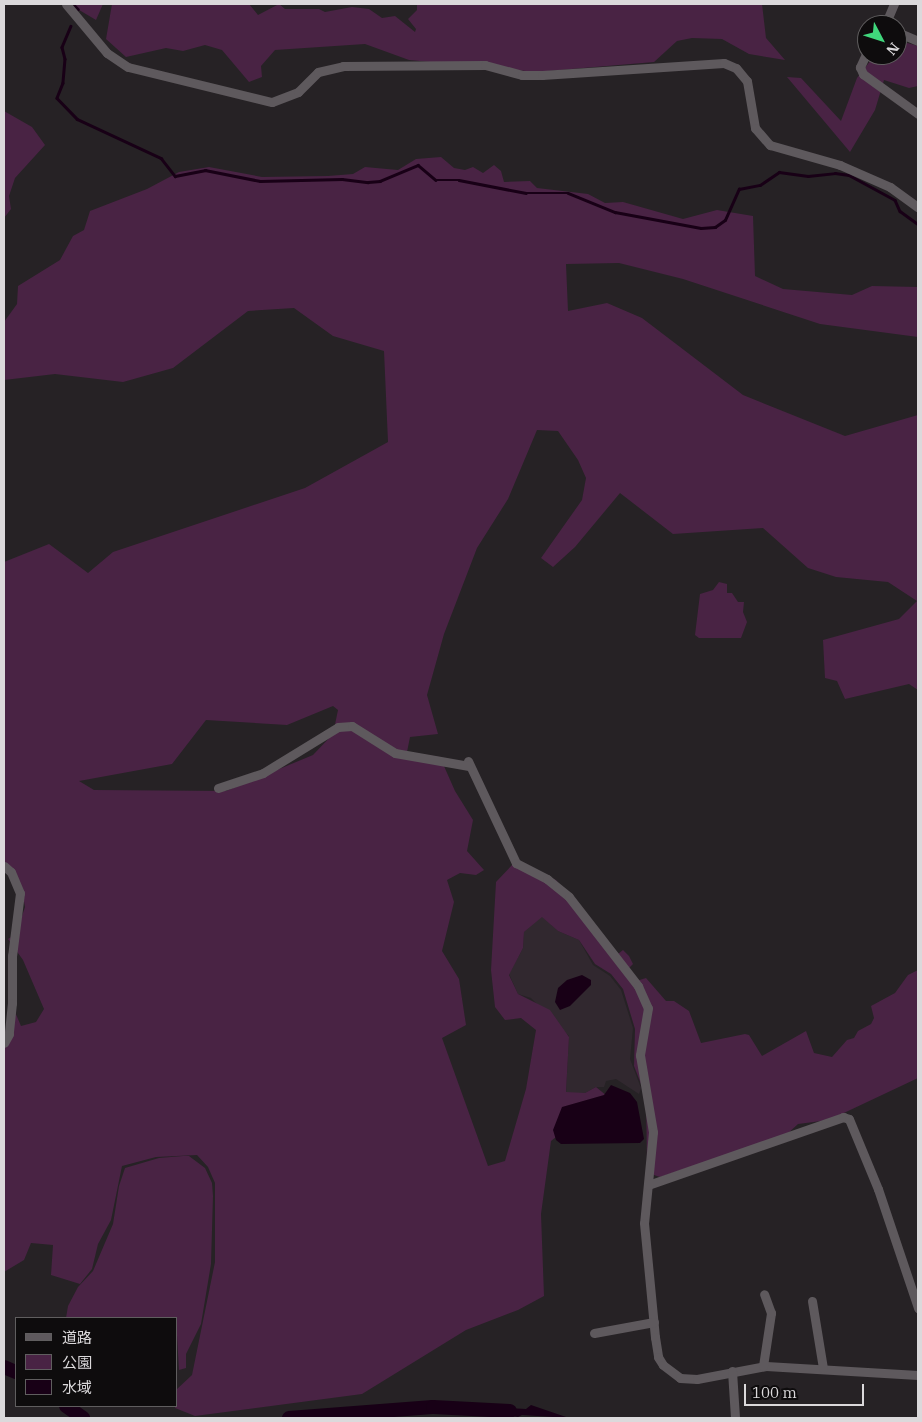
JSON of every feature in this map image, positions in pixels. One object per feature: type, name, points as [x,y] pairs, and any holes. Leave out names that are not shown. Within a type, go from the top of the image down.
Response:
[{"type":"street","points":[[66,4],[107,53],[128,67],[272,102],[298,92],[318,72],[343,66],[485,64],[522,75],[542,76],[724,63],[736,68],[747,81],[755,128],[770,145],[840,165],[890,187],[918,207]]},
{"type":"street","points":[[861,65],[863,74],[918,114]]},
{"type":"street","points":[[218,788],[263,773],[338,727],[352,726],[395,753],[468,764],[516,863],[547,879],[569,897],[644,998],[649,1018],[640,1055],[653,1132],[644,1223],[658,1357],[680,1378],[697,1379],[763,1366],[918,1375]]},
{"type":"street","points":[[4,866],[11,872],[20,894],[12,956],[12,1003],[8,1034],[4,1043]]},
{"type":"street","points":[[648,1185],[842,1117],[849,1119],[878,1188],[918,1308]]},
{"type":"street","points":[[763,1366],[771,1313],[764,1294]]},
{"type":"street","points":[[812,1301],[823,1368]]},
{"type":"street","points":[[594,1333],[654,1322]]},
{"type":"street","points":[[732,1371],[735,1418]]},
{"type":"shaded area","points":[[542,916],[558,931],[579,940],[593,965],[610,976],[621,990],[633,1028],[630,1059],[641,1088],[639,1094],[616,1079],[606,1081],[604,1087],[596,1087],[585,1093],[566,1093],[569,1036],[531,998],[518,994],[509,974],[523,948],[524,932]]},
{"type":"green space","points":[[69,4],[103,4],[96,20]]},
{"type":"green space","points":[[112,4],[249,4],[258,15],[279,4],[285,9],[319,9],[325,12],[352,7],[369,9],[382,18],[395,16],[415,32],[416,29],[408,19],[417,10],[417,4],[762,4],[766,38],[785,60],[749,54],[722,39],[692,38],[677,41],[654,62],[536,72],[409,60],[365,44],[275,50],[261,66],[262,77],[249,82],[222,50],[205,45],[183,51],[166,48],[126,57],[106,39]]},
{"type":"green space","points":[[907,43],[918,46],[918,86],[909,88],[884,80],[875,110],[850,152],[787,77],[801,78],[841,121],[857,78],[867,65],[907,65]]},
{"type":"green space","points":[[4,111],[32,127],[45,145],[15,178],[9,196],[11,209],[4,218]]},
{"type":"green space","points":[[441,157],[454,168],[465,170],[473,167],[483,173],[494,165],[501,171],[504,182],[530,181],[537,188],[588,194],[605,203],[623,202],[683,219],[717,210],[753,216],[755,276],[783,289],[852,295],[872,286],[918,287],[918,337],[820,324],[683,279],[619,263],[566,264],[568,311],[607,303],[642,318],[743,395],[845,436],[918,415],[918,690],[909,684],[845,699],[837,681],[825,678],[823,640],[899,619],[917,601],[888,582],[836,577],[808,568],[763,528],[673,534],[620,493],[575,547],[553,567],[541,558],[582,500],[586,478],[578,460],[558,431],[537,430],[508,499],[477,548],[444,634],[427,695],[438,734],[410,737],[407,752],[440,757],[455,791],[473,820],[467,851],[484,870],[476,875],[460,873],[447,880],[454,902],[442,951],[459,979],[466,1025],[442,1038],[488,1166],[505,1161],[526,1089],[536,1030],[521,1018],[505,1020],[495,1007],[491,970],[496,882],[514,863],[556,880],[618,954],[623,950],[629,956],[633,964],[629,968],[633,982],[646,978],[666,1001],[674,1001],[689,1011],[701,1043],[745,1034],[749,1035],[762,1056],[806,1031],[814,1053],[832,1057],[847,1040],[854,1038],[858,1031],[871,1024],[874,1018],[871,1006],[895,993],[908,975],[918,970],[918,1078],[829,1120],[798,1124],[785,1136],[660,1177],[654,1175],[647,1162],[646,1097],[634,1066],[635,1029],[623,989],[611,974],[595,964],[579,940],[558,931],[542,917],[524,932],[523,948],[509,975],[518,994],[550,1010],[569,1037],[566,1092],[585,1093],[596,1087],[607,1096],[551,1141],[541,1214],[544,1296],[518,1310],[466,1330],[362,1394],[195,1416],[175,1408],[178,1407],[178,1388],[192,1375],[215,1262],[215,1183],[208,1167],[197,1155],[156,1157],[122,1166],[111,1220],[98,1244],[92,1269],[80,1284],[51,1275],[53,1245],[31,1243],[24,1260],[4,1272],[4,1048],[15,1012],[21,1026],[36,1022],[44,1009],[23,960],[8,939],[16,934],[25,907],[22,890],[4,864],[4,562],[49,544],[88,573],[113,552],[305,488],[388,442],[384,351],[333,336],[294,308],[248,311],[173,368],[123,382],[55,374],[4,380],[4,322],[17,304],[18,286],[60,260],[73,236],[84,230],[90,211],[147,189],[179,172],[209,167],[262,177],[353,174],[365,167],[398,170],[416,159]],"holes":[[[333,706],[338,710],[333,734],[313,755],[226,791],[94,790],[79,781],[172,764],[206,720],[287,725]]]},
{"type":"green space","points":[[719,582],[727,584],[727,593],[732,593],[738,602],[744,602],[743,612],[747,622],[741,638],[699,638],[695,635],[700,594],[713,590]]},
{"type":"green space","points":[[189,1156],[205,1168],[212,1183],[211,1264],[201,1324],[186,1354],[186,1368],[179,1370],[178,1317],[66,1317],[68,1306],[78,1287],[93,1271],[113,1224],[119,1186],[125,1168],[159,1158]]},
{"type":"water","points":[[582,975],[591,980],[591,985],[570,1006],[560,1010],[555,1002],[558,988],[567,980]]},
{"type":"water","points":[[611,1085],[630,1093],[637,1102],[644,1139],[640,1143],[561,1144],[556,1140],[553,1130],[562,1107],[604,1095]]},
{"type":"water","points":[[531,1405],[569,1418],[522,1415],[518,1417],[496,1413],[491,1407],[526,1409]]},
{"type":"waterway","points":[[73,4],[78,9]]},
{"type":"waterway","points":[[71,26],[62,47],[65,59],[63,83],[57,98],[77,119],[161,158],[175,176],[205,170],[260,181],[342,179],[368,182],[380,181],[418,165],[436,180],[459,180],[526,193],[568,193],[615,212],[701,228],[715,227],[725,220],[739,189],[760,185],[779,172],[808,176],[835,173],[849,175],[895,200],[900,211],[918,224]]},
{"type":"waterway","points":[[4,1367],[15,1372]]},
{"type":"waterway","points":[[67,1407],[83,1418]]},
{"type":"waterway","points":[[289,1418],[433,1407],[510,1411]]}]
